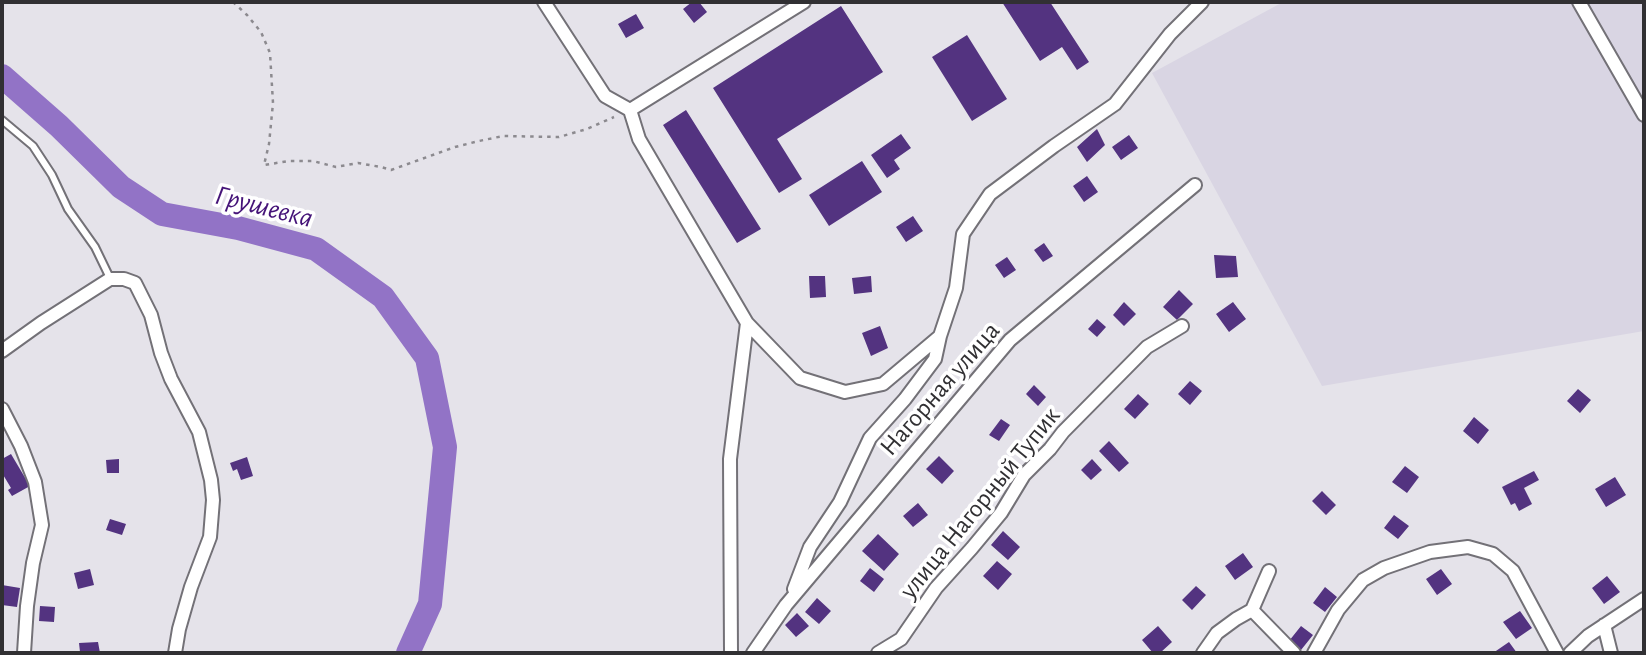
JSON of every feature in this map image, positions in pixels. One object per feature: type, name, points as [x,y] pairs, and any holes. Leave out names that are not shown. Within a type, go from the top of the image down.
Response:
[{"type":"street","points":[[544,2],[605,96],[630,110],[639,139],[747,323],[800,377],[845,392],[883,384],[940,336]]},
{"type":"street","points":[[630,110],[804,2]]},
{"type":"street","points":[[786,605],[810,547],[840,502],[870,438],[905,399],[935,359],[956,288],[962,234],[990,194],[1115,104],[1170,34],[1202,2]]},
{"type":"street","points":[[1578,2],[1644,115]]},
{"type":"street","name":"Нагорная улица","points":[[753,653],[786,605],[1010,340],[1195,185]]},
{"type":"street","points":[[2,351],[110,279],[124,279],[135,283],[151,316],[171,379],[199,432],[211,480],[211,537],[191,587],[175,653]]},
{"type":"street","points":[[731,653],[730,459],[747,323]]},
{"type":"street","name":"улица Нагорный Тупик","points":[[878,653],[901,639],[936,588],[1000,513],[1024,475],[1063,432],[1147,347],[1182,326]]},
{"type":"street","points":[[2,409],[35,481],[42,525],[31,574],[24,653]]},
{"type":"street","points":[[1314,653],[1338,610],[1363,580],[1384,568],[1430,552],[1468,547],[1493,554],[1513,571],[1557,653]]},
{"type":"street","points":[[1203,653],[1217,633],[1251,610],[1269,571]]},
{"type":"street","points":[[1570,653],[1588,636],[1644,599]]},
{"type":"street","points":[[1251,610],[1294,653]]},
{"type":"street","points":[[1604,625],[1611,653]]},
{"type":"lane","points":[[2,120],[33,146],[52,175],[68,209],[95,247],[110,279]]},
{"type":"path","points":[[233,2],[261,32],[270,53],[273,103],[264,165],[289,160],[313,161],[336,167],[358,163],[391,170],[455,147],[503,135],[559,137],[587,129],[630,110]]},
{"type":"shaded area","points":[[1283,2],[1644,2],[1644,331],[1322,386],[1152,73]]},
{"type":"building","points":[[692,2],[699,2],[707,12],[694,23],[683,9]]},
{"type":"building","points":[[1002,2],[1050,2],[1089,62],[1077,70],[1062,47],[1040,61]]},
{"type":"building","points":[[841,6],[883,72],[777,139],[802,179],[779,193],[713,88]]},
{"type":"building","points":[[636,14],[644,28],[626,38],[618,24]]},
{"type":"building","points":[[967,35],[1007,99],[972,121],[932,57]]},
{"type":"building","points":[[686,110],[761,229],[737,243],[663,125]]},
{"type":"building","points":[[1097,129],[1105,145],[1087,162],[1077,147]]},
{"type":"building","points":[[901,134],[911,148],[894,160],[900,169],[887,178],[871,155]]},
{"type":"building","points":[[1129,135],[1138,148],[1121,160],[1112,147]]},
{"type":"building","points":[[862,161],[882,192],[829,226],[809,195]]},
{"type":"building","points":[[1087,176],[1098,192],[1084,202],[1073,186]]},
{"type":"building","points":[[913,216],[923,231],[906,242],[896,227]]},
{"type":"building","points":[[1044,243],[1053,256],[1043,262],[1034,250]]},
{"type":"building","points":[[1214,255],[1236,256],[1238,277],[1216,278]]},
{"type":"building","points":[[1007,257],[1016,270],[1004,278],[995,265]]},
{"type":"building","points":[[809,276],[825,276],[826,297],[810,298]]},
{"type":"building","points":[[871,276],[872,292],[854,294],[852,278]]},
{"type":"building","points":[[1179,290],[1193,304],[1177,320],[1163,307]]},
{"type":"building","points":[[1124,302],[1136,314],[1124,326],[1113,315]]},
{"type":"building","points":[[1233,302],[1246,319],[1229,332],[1216,314]]},
{"type":"building","points":[[1097,319],[1106,327],[1097,337],[1088,329]]},
{"type":"building","points":[[880,326],[888,348],[871,356],[862,333]]},
{"type":"building","points":[[1190,381],[1202,391],[1190,405],[1178,394]]},
{"type":"building","points":[[1034,385],[1046,397],[1038,406],[1026,394]]},
{"type":"building","points":[[1578,389],[1591,400],[1580,413],[1567,401]]},
{"type":"building","points":[[1138,394],[1149,404],[1135,419],[1124,409]]},
{"type":"building","points":[[1474,417],[1489,430],[1478,444],[1463,431]]},
{"type":"building","points":[[1001,419],[1010,425],[999,441],[989,435]]},
{"type":"building","points":[[1109,441],[1129,463],[1119,472],[1099,451]]},
{"type":"building","points":[[11,454],[30,486],[12,496],[8,490],[11,488],[2,473],[2,459]]},
{"type":"building","points":[[939,456],[954,471],[942,484],[926,469]]},
{"type":"building","points":[[247,457],[253,476],[241,480],[237,469],[233,471],[230,463]]},
{"type":"building","points":[[119,459],[119,473],[107,473],[106,460]]},
{"type":"building","points":[[1092,459],[1102,470],[1091,480],[1081,470]]},
{"type":"building","points":[[1405,466],[1419,477],[1407,493],[1392,482]]},
{"type":"building","points":[[1534,471],[1539,480],[1524,488],[1532,504],[1519,511],[1515,503],[1511,505],[1502,487]]},
{"type":"building","points":[[1615,477],[1626,495],[1606,507],[1595,489]]},
{"type":"building","points":[[1322,491],[1336,505],[1326,515],[1312,501]]},
{"type":"building","points":[[918,503],[928,515],[913,527],[903,516]]},
{"type":"building","points":[[1394,515],[1409,526],[1398,539],[1384,528]]},
{"type":"building","points":[[110,519],[126,524],[122,535],[106,530]]},
{"type":"building","points":[[1003,531],[1020,547],[1008,560],[991,545]]},
{"type":"building","points":[[878,534],[899,554],[884,571],[862,551]]},
{"type":"building","points":[[1243,553],[1253,567],[1235,580],[1225,566]]},
{"type":"building","points":[[997,561],[1012,574],[998,590],[983,576]]},
{"type":"building","points":[[870,568],[884,579],[874,592],[860,581]]},
{"type":"building","points":[[90,569],[94,585],[78,589],[74,573]]},
{"type":"building","points":[[1441,569],[1452,584],[1437,595],[1426,579]]},
{"type":"building","points":[[1607,576],[1620,592],[1604,604],[1592,588]]},
{"type":"building","points":[[2,585],[20,588],[17,607],[2,605]]},
{"type":"building","points":[[1196,586],[1206,595],[1192,610],[1182,600]]},
{"type":"building","points":[[1325,587],[1337,597],[1325,612],[1313,603]]},
{"type":"building","points":[[817,598],[831,611],[819,624],[805,612]]},
{"type":"building","points":[[40,606],[55,607],[54,622],[39,621]]},
{"type":"building","points":[[1520,611],[1532,628],[1516,639],[1503,622]]},
{"type":"building","points":[[797,613],[809,626],[796,637],[785,625]]},
{"type":"building","points":[[1158,626],[1172,642],[1160,653],[1153,653],[1142,640]]},
{"type":"building","points":[[1301,626],[1313,635],[1301,650],[1289,641]]},
{"type":"building","points":[[98,642],[100,653],[80,652],[79,643]]},
{"type":"building","points":[[1509,642],[1517,653],[1493,653]]},
{"type":"waterway","name":"Грушевка","points":[[2,76],[59,126],[121,187],[162,214],[238,228],[316,249],[383,297],[427,358],[445,447],[430,604],[408,653]]}]
